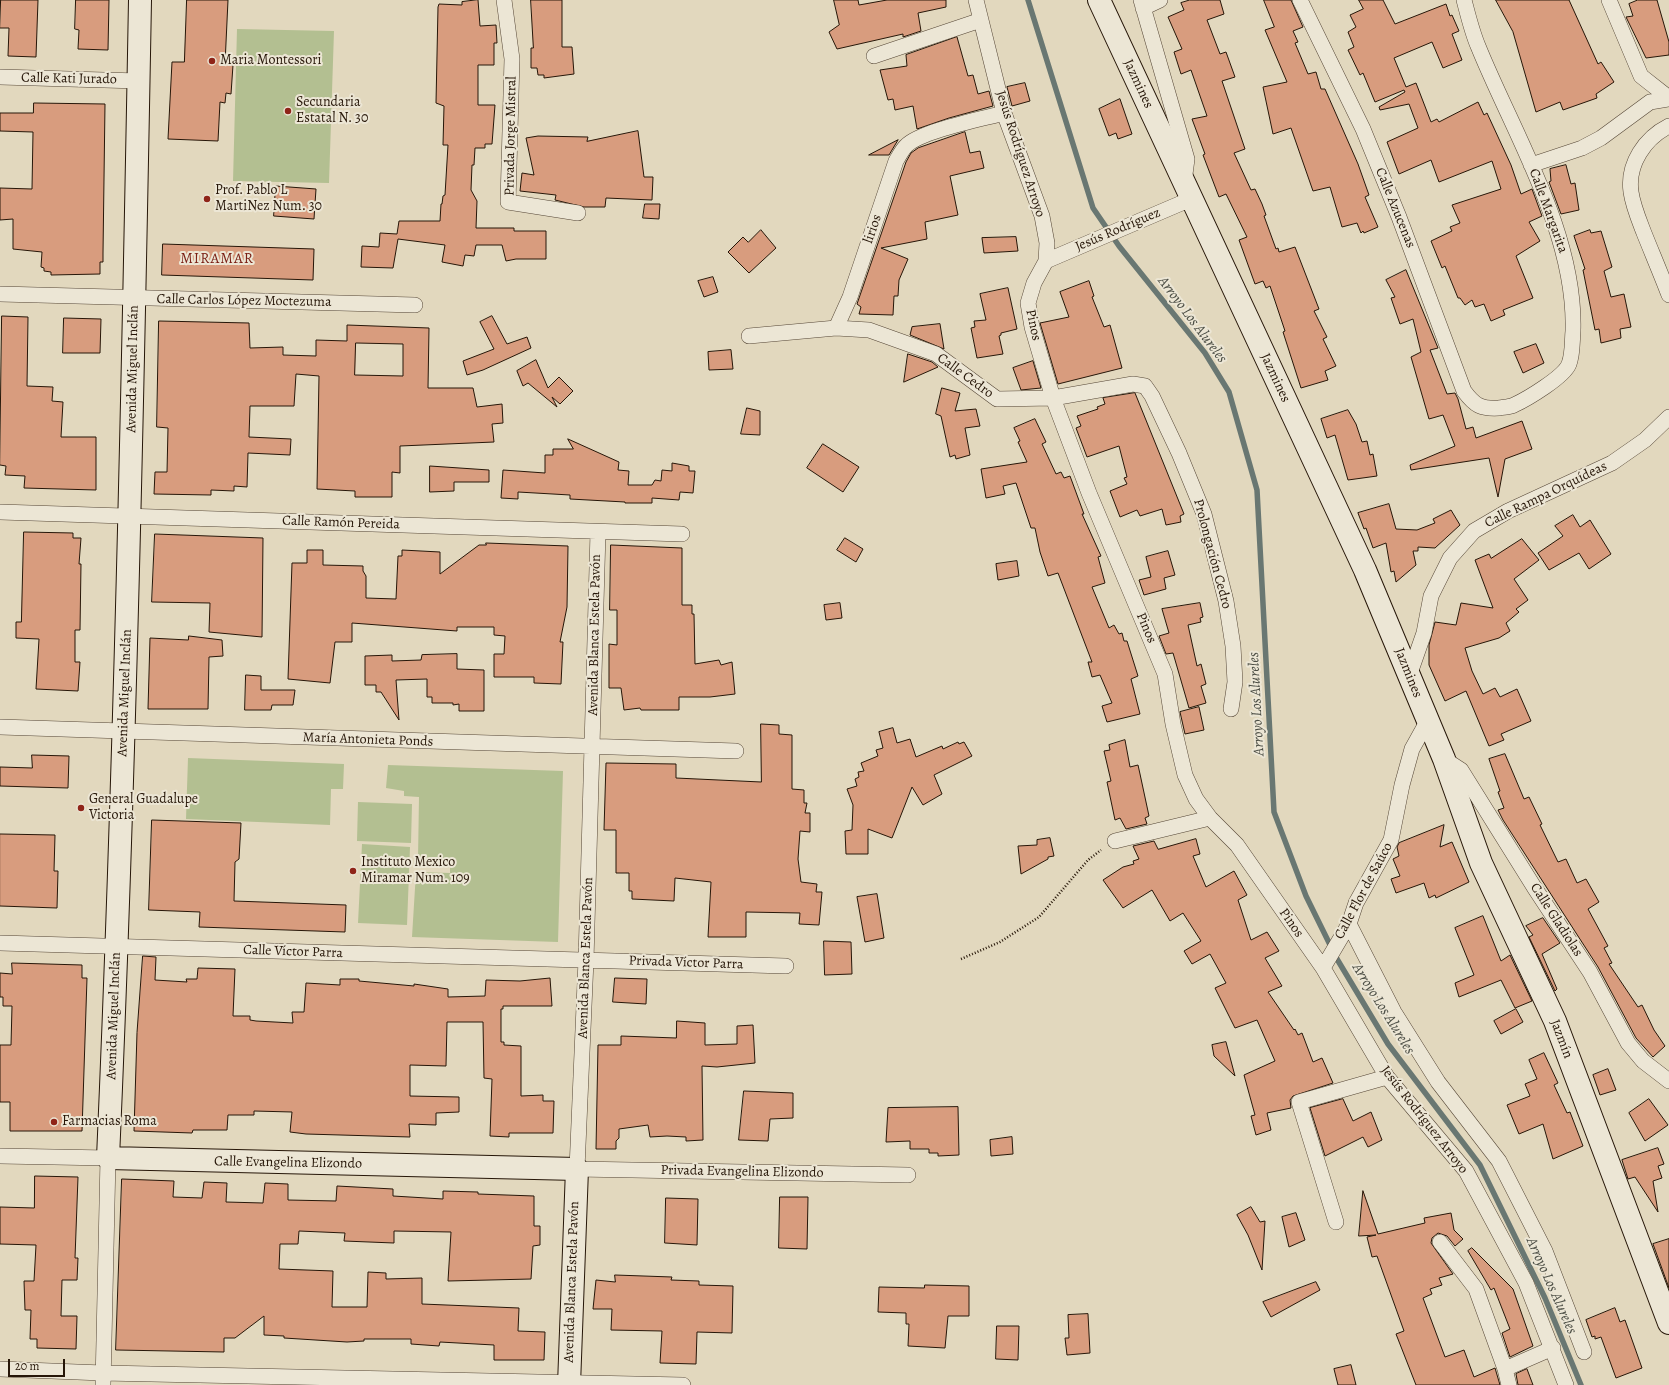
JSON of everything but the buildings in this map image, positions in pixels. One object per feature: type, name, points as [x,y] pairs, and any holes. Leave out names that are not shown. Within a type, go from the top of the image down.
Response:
[{"type":"main road","name":"Avenida Miguel Inclán","points":[[108,1158],[117,947],[131,516],[140,0]]},
{"type":"main road","name":"Jazmines","points":[[1099,0],[1365,570],[1444,758]]},
{"type":"main road","name":"Jazmín","points":[[1444,758],[1481,863],[1555,1021],[1669,1323]]},
{"type":"main road","name":"Calle Evangelina Elizondo","points":[[108,1158],[577,1170]]},
{"type":"main road","name":"Avenida Blanca Estela Pavón","points":[[569,1384],[577,1170]]},
{"type":"street","name":"Privada Jorge Mistral","points":[[504,0],[512,59],[508,202],[578,213]]},
{"type":"street","name":"Jesús Rodríguez Arroyo","points":[[976,0],[1004,113],[1042,216],[1047,243],[1046,262]]},
{"type":"street","points":[[1160,0],[1142,4],[1187,158],[1187,191]]},
{"type":"street","name":"Calle Azucenas","points":[[1300,0],[1363,129],[1399,218],[1464,391],[1470,400],[1481,407],[1490,408]]},
{"type":"street","name":"Calle Margarita","points":[[1464,0],[1477,45],[1531,164],[1564,251],[1573,310],[1572,348],[1569,365],[1558,376],[1532,396],[1511,407],[1490,408]]},
{"type":"street","points":[[1609,0],[1641,76],[1669,99]]},
{"type":"street","points":[[874,56],[981,20]]},
{"type":"street","name":"Calle Kati Jurado","points":[[0,77],[139,81]]},
{"type":"street","points":[[1531,164],[1582,148],[1602,138],[1650,102],[1669,99]]},
{"type":"street","name":"lirios","points":[[836,328],[850,297],[896,161],[906,146],[916,138],[1004,113]]},
{"type":"street","points":[[1669,126],[1656,132],[1642,149],[1632,167],[1630,192],[1636,212],[1669,295]]},
{"type":"street","name":"Jesús Rodríguez","points":[[1046,262],[1122,228],[1187,191]]},
{"type":"street","name":"Pinos","points":[[1046,262],[1034,283],[1028,302],[1032,327],[1052,398],[1089,493],[1165,674],[1185,775],[1196,799],[1210,818],[1237,845],[1324,965]]},
{"type":"street","name":"Calle Carlos López Moctezuma","points":[[0,294],[415,305]]},
{"type":"street","points":[[749,336],[836,328]]},
{"type":"street","name":"Calle Cedro","points":[[836,328],[869,330],[936,354],[997,399],[1052,398],[1133,384],[1145,386]]},
{"type":"street","name":"Prolongación Cedro","points":[[1145,386],[1152,396],[1179,453],[1204,514],[1226,601],[1233,646],[1235,682],[1231,709]]},
{"type":"street","name":"Calle Rampa Orquídeas","points":[[1409,676],[1424,632],[1431,596],[1450,558],[1474,530],[1508,511],[1612,462],[1645,440],[1669,417]]},
{"type":"street","name":"Calle Ramón Pereida","points":[[0,512],[682,534]]},
{"type":"street","name":"Avenida Blanca Estela Pavón","points":[[577,1170],[593,748],[598,532]]},
{"type":"street","name":"Calle Flor de Saúco","points":[[1324,965],[1349,924],[1356,903],[1391,840],[1402,785],[1412,749],[1428,722]]},
{"type":"street","name":"María Antonieta Ponds","points":[[0,727],[593,748],[736,751]]},
{"type":"street","name":"Calle Gladiolas","points":[[1444,758],[1461,770],[1534,887],[1590,972],[1628,1043],[1643,1061],[1669,1081]]},
{"type":"street","points":[[1115,841],[1210,818]]},
{"type":"street","points":[[1349,924],[1394,1012],[1438,1082],[1500,1161],[1545,1251],[1584,1352]]},
{"type":"street","name":"Calle Víctor Parra","points":[[0,943],[586,960]]},
{"type":"street","name":"Privada Víctor Parra","points":[[586,960],[786,966]]},
{"type":"street","name":"Jesús Rodríguez Arroyo","points":[[1324,965],[1387,1077],[1466,1171],[1526,1283],[1553,1348],[1566,1385]]},
{"type":"street","points":[[1336,1222],[1299,1102],[1387,1077]]},
{"type":"street","name":"Calle Evangelina Elizondo","points":[[0,1156],[108,1158]]},
{"type":"street","name":"Avenida Miguel Inclán","points":[[103,1379],[108,1158]]},
{"type":"street","name":"Privada Evangelina Elizondo","points":[[577,1170],[908,1175]]},
{"type":"street","points":[[1440,1242],[1476,1289],[1505,1369],[1509,1385]]},
{"type":"street","points":[[1505,1369],[1553,1348]]},
{"type":"street","points":[[0,1368],[103,1379],[683,1385]]},
{"type":"path","points":[[961,959],[1000,942],[1039,916],[1088,860],[1107,845],[1115,841]]},
{"type":"green space","points":[[237,29],[334,31],[329,183],[233,181]]},
{"type":"green space","points":[[188,758],[344,764],[343,789],[331,789],[330,825],[186,819]]},
{"type":"green space","points":[[388,765],[563,771],[558,942],[412,937],[416,872],[450,873],[450,860],[418,859],[419,797],[404,796],[404,791],[386,788]]},
{"type":"green space","points":[[358,802],[412,804],[411,843],[357,841]]},
{"type":"green space","points":[[362,844],[410,847],[407,925],[358,923]]},
{"type":"waterway","name":"Arroyo Los Alureles","points":[[1028,0],[1093,208],[1119,246],[1205,353],[1229,392],[1257,490],[1274,812],[1306,896],[1337,959],[1388,1044],[1480,1165],[1545,1298],[1581,1385]]},
{"type":"place","name":"Maria Montessori","points":[[212,61]]},
{"type":"place","name":"Secundaria Estatal N. 30","points":[[288,111]]},
{"type":"place","name":"Prof. Pablo L MartiNez Num. 30","points":[[207,199]]},
{"type":"place","name":"General Guadalupe Victoria","points":[[81,808]]},
{"type":"place","name":"Instituto Mexico Miramar Num. 109","points":[[353,871]]},
{"type":"place","name":"Farmacias Roma","points":[[54,1122]]},
{"type":"district","name":"MIRAMAR","points":[[217,259]]}]
